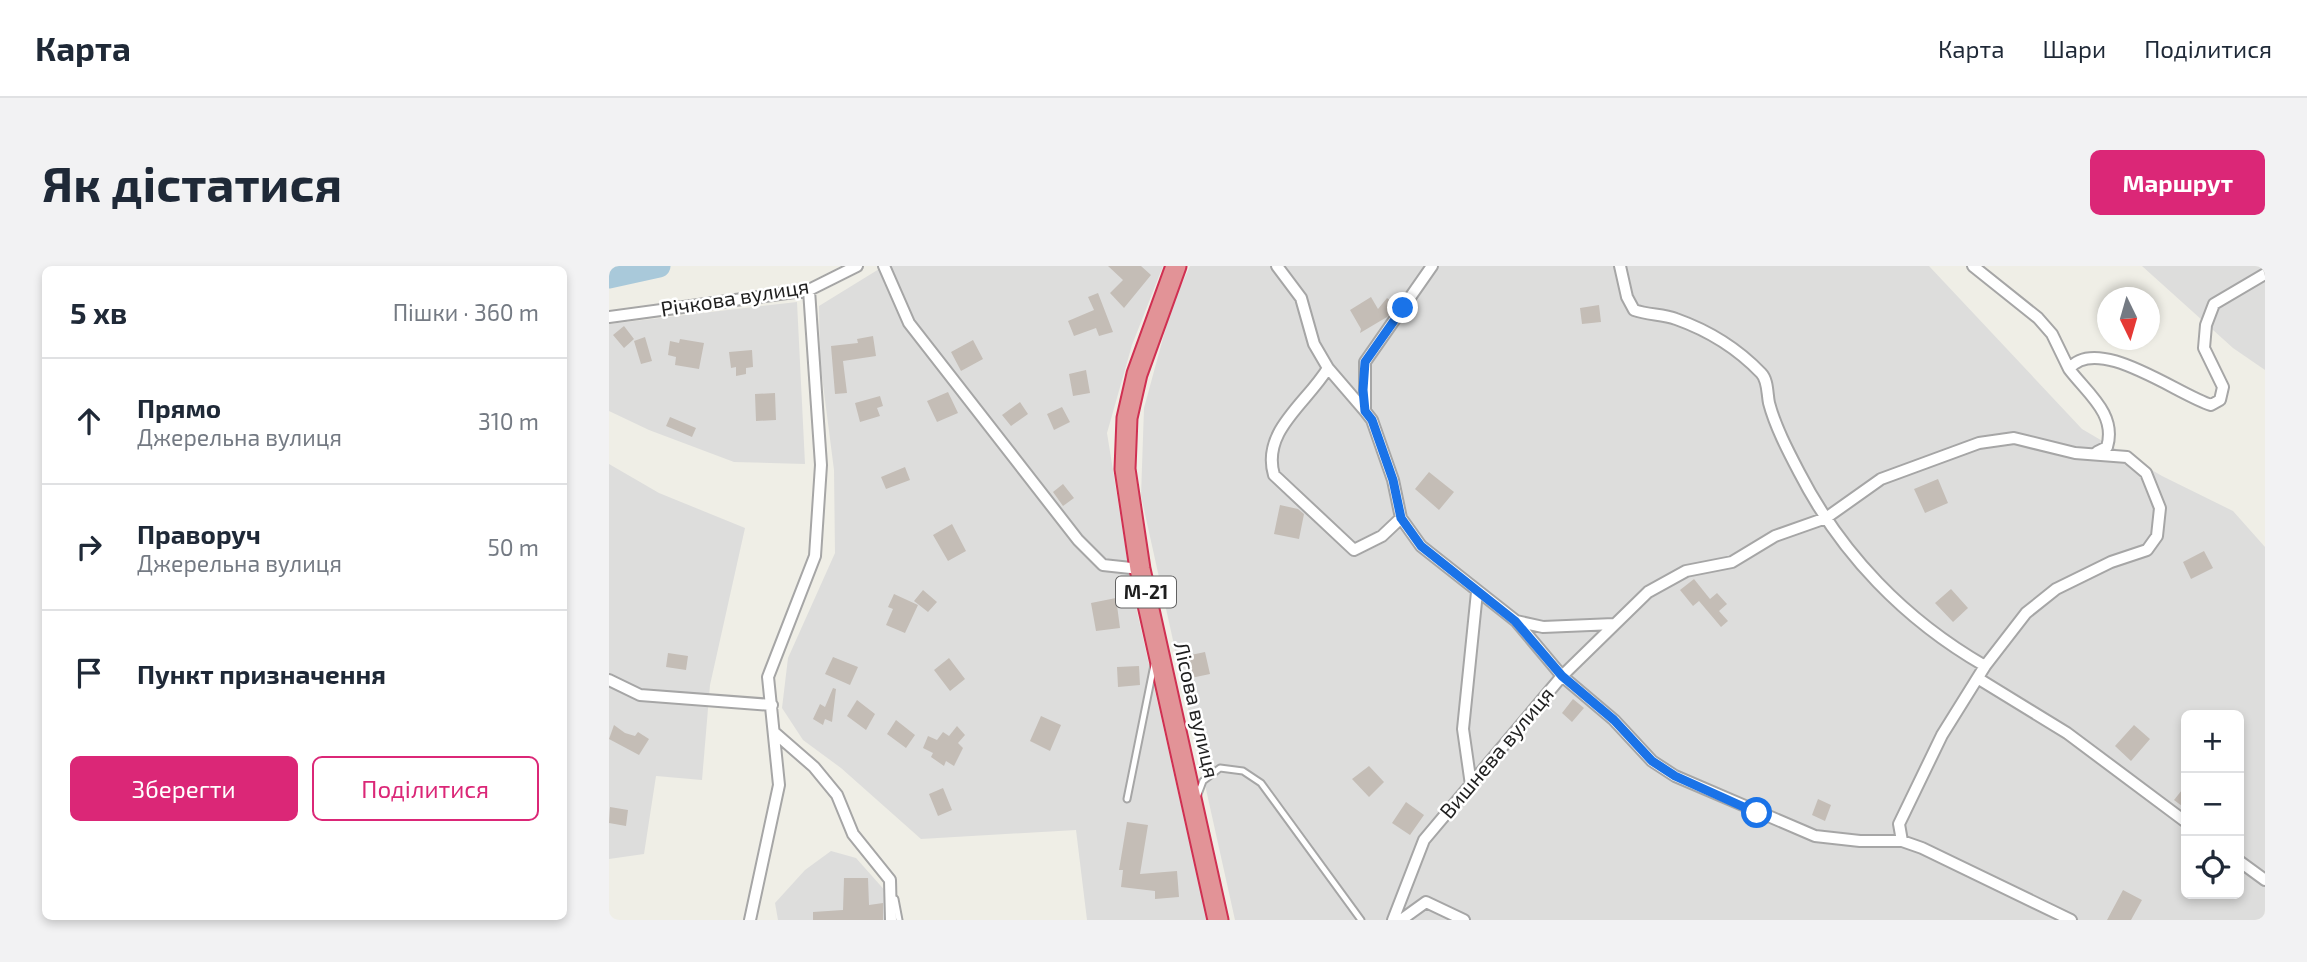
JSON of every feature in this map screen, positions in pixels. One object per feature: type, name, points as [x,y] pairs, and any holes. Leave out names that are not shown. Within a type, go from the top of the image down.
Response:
[{"type":"highway","name":"Лісова вулиця","points":[[1175,266],[1137,374],[1127,418],[1125,469],[1140,569],[1218,920]]},
{"type":"street","name":"Річкова вулиця","points":[[609,317],[809,290],[857,266]]},
{"type":"street","points":[[884,266],[909,323],[1078,540],[1103,565],[1140,569]]},
{"type":"street","points":[[1277,266],[1301,298],[1314,344],[1328,368],[1372,420],[1393,480],[1401,518],[1421,546],[1515,621],[1562,676],[1614,720],[1652,761],[1675,776],[1815,836],[1860,841],[1902,841],[2071,920]]},
{"type":"street","points":[[1365,411],[1365,362],[1431,266]]},
{"type":"street","points":[[1620,266],[1627,297],[1634,310],[1674,318],[1695,328],[1734,348],[1764,376],[1775,416],[1799,472],[1826,518],[1882,591],[1944,642],[1985,666],[1942,735],[1902,816],[1899,824],[1902,841]]},
{"type":"street","points":[[1973,266],[2038,318],[2052,334],[2069,369],[2104,411],[2112,432],[2107,447],[2094,453]]},
{"type":"street","points":[[2069,369],[2076,359],[2104,359],[2125,364],[2211,405],[2220,400],[2223,387],[2204,348],[2206,325],[2214,304],[2246,288],[2265,274]]},
{"type":"street","points":[[750,920],[779,785],[768,677],[815,556],[821,465],[809,290]]},
{"type":"street","points":[[1328,368],[1318,385],[1279,428],[1270,461],[1275,475],[1353,550],[1382,536],[1401,518]]},
{"type":"street","name":"Вишнева вулиця","points":[[1393,920],[1424,840],[1562,676],[1648,592],[1686,571],[1732,562],[1776,536],[1826,518],[1881,479],[1979,443],[2014,438],[2075,453],[2127,457],[2146,473],[2160,508],[2157,536],[2147,550],[2111,562],[2056,589],[2026,612],[1985,666]]},
{"type":"street","points":[[1471,785],[1463,729],[1477,592]]},
{"type":"street","points":[[1515,621],[1542,627],[1613,624]]},
{"type":"street","points":[[1979,679],[2067,733],[2181,818]]},
{"type":"street","points":[[609,680],[640,695],[772,705]]},
{"type":"street","points":[[775,733],[814,767],[837,795],[853,834],[890,880],[891,920]]},
{"type":"street","points":[[2244,865],[2265,880]]},
{"type":"street","points":[[1401,920],[1426,902],[1464,920]]},
{"type":"lane","points":[[1128,799],[1158,648]]},
{"type":"lane","points":[[1194,805],[1203,781],[1220,768],[1243,771],[1261,783],[1361,920]]},
{"type":"lane","points":[[890,880],[899,920]]},
{"type":"shaded area","points":[[884,266],[1163,266],[1132,345],[1107,433],[1133,594],[1207,920],[1087,920],[1076,830],[921,839],[841,768],[803,740],[782,708],[788,658],[835,553],[834,470],[820,361],[819,306]]},
{"type":"shaded area","points":[[1190,266],[1929,266],[2082,429],[2162,476],[2233,511],[2265,547],[2265,920],[1235,920],[1141,496],[1144,408],[1172,305]]},
{"type":"shaded area","points":[[2142,266],[2265,266],[2265,370],[2233,348]]},
{"type":"shaded area","points":[[797,302],[805,464],[734,462],[649,430],[609,411],[609,324]]},
{"type":"shaded area","points":[[609,464],[659,493],[745,528],[710,685],[702,780],[656,776],[644,854],[609,859]]},
{"type":"shaded area","points":[[831,851],[856,858],[888,894],[896,920],[778,920],[775,903],[805,870]]},
{"type":"building","points":[[1108,266],[1141,266],[1151,275],[1124,308],[1110,293],[1123,280]]},
{"type":"building","points":[[1098,293],[1113,332],[1099,336],[1096,328],[1074,336],[1068,321],[1094,310],[1088,297]]},
{"type":"building","points":[[1371,297],[1378,309],[1387,298],[1396,305],[1387,317],[1360,333],[1361,329],[1350,310]]},
{"type":"building","points":[[1599,305],[1601,322],[1582,324],[1580,308]]},
{"type":"building","points":[[624,326],[634,339],[624,348],[613,335]]},
{"type":"building","points":[[873,336],[876,356],[843,361],[847,393],[835,394],[831,346],[858,343],[857,339]]},
{"type":"building","points":[[645,337],[652,361],[641,364],[634,341]]},
{"type":"building","points":[[680,339],[704,343],[699,369],[675,365],[676,357],[668,355],[670,341],[679,343]]},
{"type":"building","points":[[973,340],[983,359],[961,371],[951,352]]},
{"type":"building","points":[[752,350],[753,367],[746,368],[746,374],[736,376],[736,367],[731,368],[729,352]]},
{"type":"building","points":[[1086,370],[1090,393],[1073,396],[1069,374]]},
{"type":"building","points":[[948,392],[958,413],[937,422],[927,401]]},
{"type":"building","points":[[775,393],[776,420],[756,421],[755,394]]},
{"type":"building","points":[[880,396],[883,406],[877,408],[880,416],[860,422],[855,403]]},
{"type":"building","points":[[1020,402],[1028,414],[1011,426],[1002,415]]},
{"type":"building","points":[[1062,407],[1070,422],[1054,430],[1047,414]]},
{"type":"building","points":[[670,417],[696,428],[692,437],[666,426]]},
{"type":"building","points":[[905,467],[910,480],[886,489],[881,477]]},
{"type":"building","points":[[1429,472],[1454,492],[1439,510],[1415,489]]},
{"type":"building","points":[[1938,479],[1948,503],[1925,513],[1914,489]]},
{"type":"building","points":[[1063,484],[1074,498],[1063,506],[1053,492]]},
{"type":"building","points":[[1280,505],[1298,509],[1304,514],[1299,539],[1274,534]]},
{"type":"building","points":[[952,524],[966,551],[948,561],[933,535]]},
{"type":"building","points":[[2204,551],[2213,568],[2191,579],[2183,562]]},
{"type":"building","points":[[1694,579],[1710,599],[1717,593],[1727,604],[1719,611],[1728,621],[1721,627],[1699,601],[1693,606],[1680,590]]},
{"type":"building","points":[[1951,589],[1968,608],[1953,622],[1935,603]]},
{"type":"building","points":[[923,590],[937,602],[928,612],[914,601]]},
{"type":"building","points":[[894,594],[918,605],[905,633],[886,625],[893,609],[888,607]]},
{"type":"building","points":[[1116,598],[1120,628],[1096,631],[1091,603]]},
{"type":"building","points":[[1205,652],[1210,674],[1191,678],[1186,656]]},
{"type":"building","points":[[668,653],[688,656],[686,670],[666,667]]},
{"type":"building","points":[[833,657],[858,667],[850,685],[825,674]]},
{"type":"building","points":[[949,658],[965,679],[950,691],[934,670]]},
{"type":"building","points":[[1139,666],[1140,685],[1118,687],[1117,667]]},
{"type":"building","points":[[833,688],[836,689],[832,722],[825,719],[823,725],[813,719],[820,704],[825,707]]},
{"type":"building","points":[[1573,699],[1584,708],[1572,722],[1562,713]]},
{"type":"building","points":[[857,700],[875,714],[866,730],[847,716]]},
{"type":"building","points":[[1041,716],[1061,725],[1050,751],[1030,741]]},
{"type":"building","points":[[896,720],[915,735],[906,748],[887,734]]},
{"type":"building","points":[[614,725],[625,733],[635,736],[638,732],[649,739],[639,755],[609,739]]},
{"type":"building","points":[[2134,725],[2150,739],[2131,761],[2115,746]]},
{"type":"building","points":[[957,726],[965,735],[958,743],[963,748],[954,766],[946,761],[944,766],[931,757],[933,753],[923,748],[928,736],[937,740],[943,732],[949,736]]},
{"type":"building","points":[[1369,766],[1384,782],[1369,797],[1352,779]]},
{"type":"building","points":[[943,788],[952,810],[938,816],[929,794]]},
{"type":"building","points":[[2181,791],[2181,805],[2174,800]]},
{"type":"building","points":[[1818,799],[1831,805],[1825,821],[1812,815]]},
{"type":"building","points":[[1406,802],[1424,815],[1410,835],[1392,823]]},
{"type":"building","points":[[610,807],[628,810],[626,826],[609,823]]},
{"type":"building","points":[[1127,822],[1148,825],[1140,874],[1177,871],[1179,897],[1155,899],[1155,891],[1121,887],[1123,870],[1119,870]]},
{"type":"building","points":[[844,878],[868,878],[869,905],[883,903],[883,920],[813,920],[813,912],[843,910]]},
{"type":"building","points":[[2123,890],[2142,900],[2131,920],[2107,920]]},
{"type":"waterway","points":[[609,277],[659,266]]},
{"type":"route","points":[[1403,308],[1365,362],[1363,390],[1365,411],[1372,420],[1393,480],[1401,518],[1421,546],[1515,621],[1562,676],[1614,720],[1652,761],[1675,776],[1757,813]]}]
